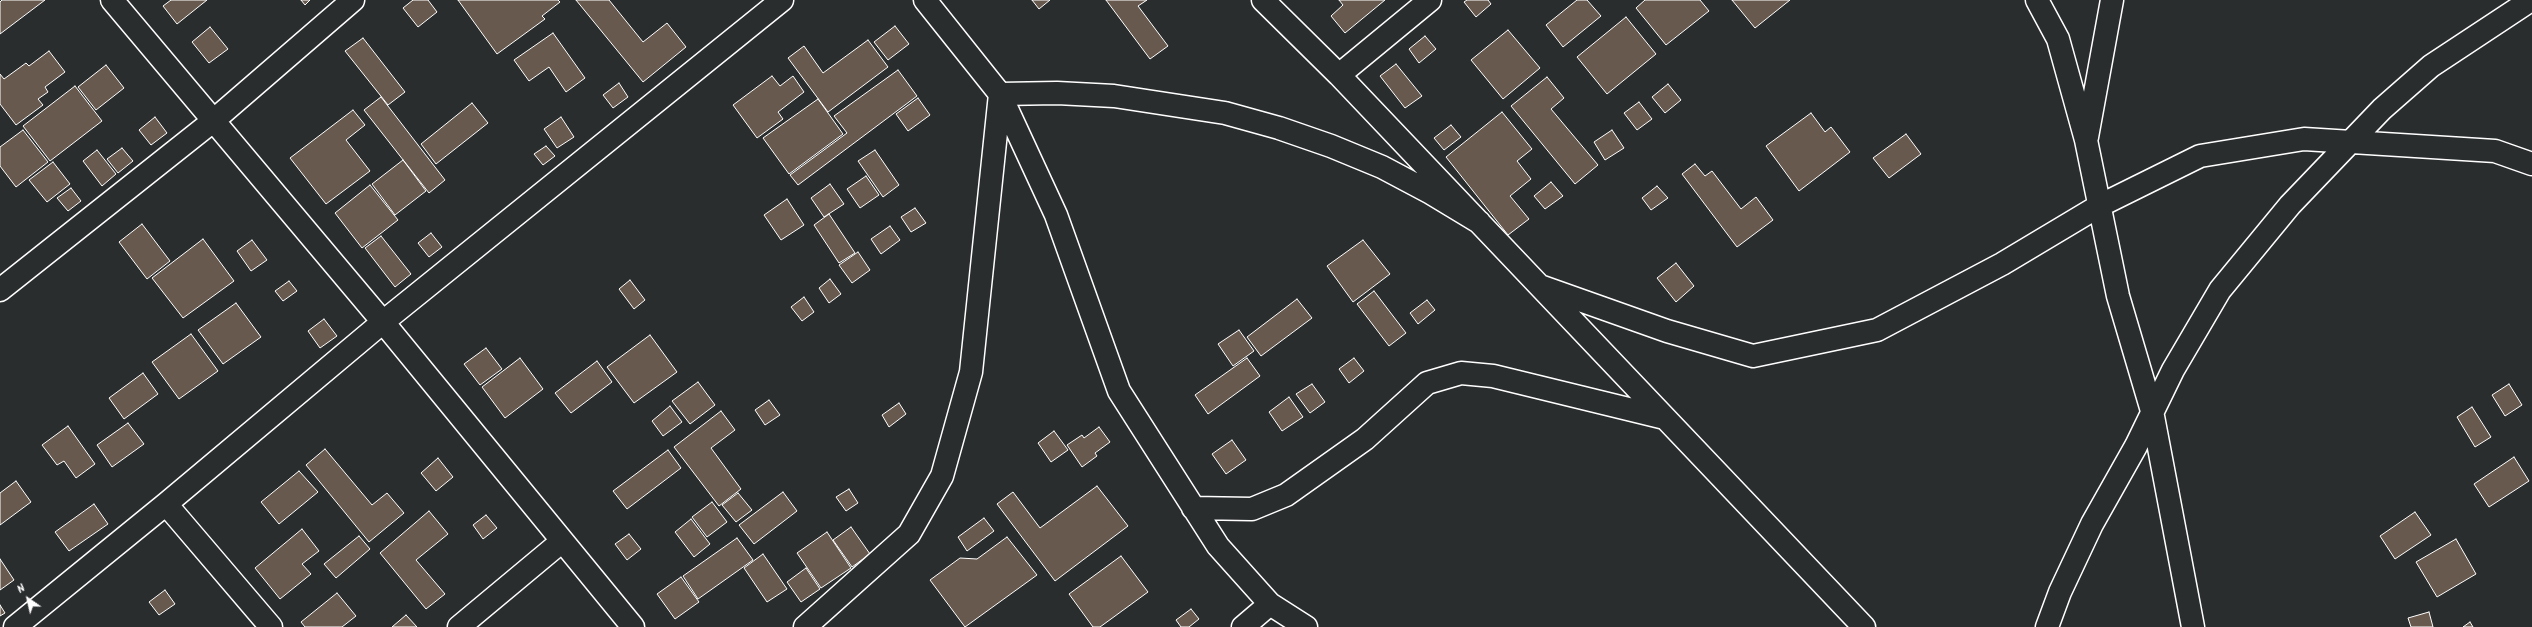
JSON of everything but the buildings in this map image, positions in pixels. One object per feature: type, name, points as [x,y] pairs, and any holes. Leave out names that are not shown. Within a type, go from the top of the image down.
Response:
[{"type":"street","points":[[112,0],[383,322],[561,542],[633,627]]},
{"type":"street","points":[[0,290],[213,121],[353,0]]},
{"type":"street","points":[[15,627],[166,504],[383,322],[782,0]]},
{"type":"street","points":[[924,0],[1000,94],[1056,215],[1119,392],[1218,546],[1270,604],[1306,627]]},
{"type":"street","points":[[1263,0],[1339,75],[1864,627]]},
{"type":"street","points":[[1339,75],[1430,0]]},
{"type":"street","points":[[2037,0],[2058,39],[2086,140],[2118,296],[2152,411],[2193,627]]},
{"type":"street","points":[[2086,140],[2112,0]]},
{"type":"street","points":[[2047,627],[2060,592],[2089,531],[2136,446],[2152,411],[2220,290],[2290,205],[2382,109],[2430,66],[2531,0]]},
{"type":"street","points":[[1000,94],[1057,93],[1114,96],[1170,103],[1233,115],[1331,146],[1382,167],[1479,222]]},
{"type":"street","points":[[805,627],[910,534],[942,476],[971,372],[1000,94]]},
{"type":"street","points":[[1540,286],[1667,331],[1753,356],[1877,330],[2002,264],[2099,206],[2200,156],[2304,139],[2495,151],[2532,164]]},
{"type":"street","points":[[1193,508],[1252,509],[1286,495],[1365,439],[1428,383],[1461,373],[1493,376],[1665,418]]},
{"type":"street","points":[[166,504],[271,627]]},
{"type":"street","points":[[459,627],[561,542]]},
{"type":"street","points":[[1243,627],[1270,604]]}]
